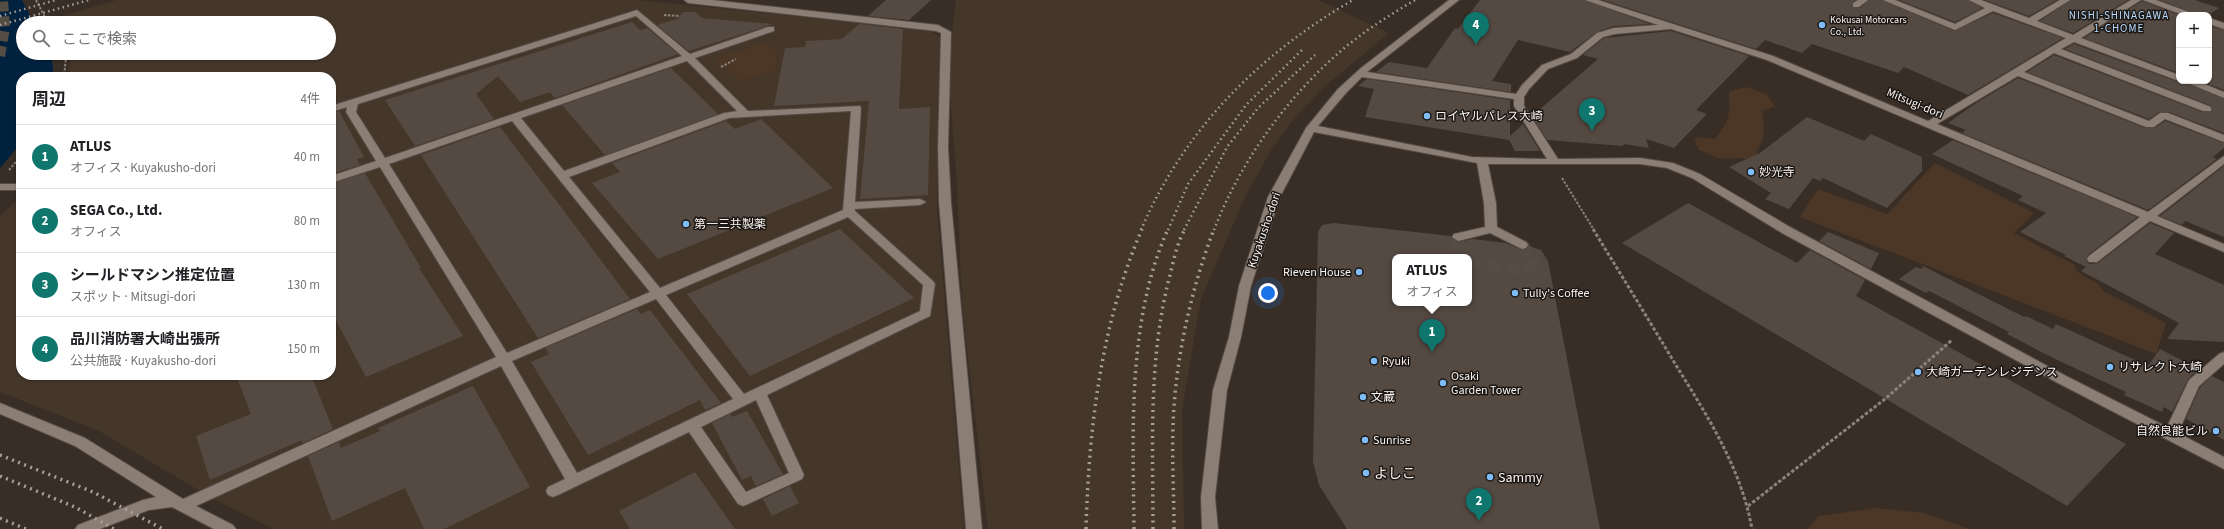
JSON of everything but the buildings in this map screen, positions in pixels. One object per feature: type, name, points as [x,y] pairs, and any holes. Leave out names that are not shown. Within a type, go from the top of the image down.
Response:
[{"type":"street","points":[[688,0],[938,28],[946,32],[943,147],[946,202],[974,529]]},
{"type":"street","name":"Kuyakusho-dori","points":[[1210,529],[1208,497],[1220,390],[1235,337],[1245,286],[1274,197],[1311,128],[1342,92],[1360,74],[1455,0]]},
{"type":"street","name":"Mitsugi-dori","points":[[1589,0],[1675,26],[1770,58],[2224,248]]},
{"type":"street","points":[[1887,0],[1955,27],[1993,7]]},
{"type":"street","points":[[1976,0],[2176,77]]},
{"type":"street","points":[[2030,21],[2066,0]]},
{"type":"street","points":[[1930,124],[2137,0]]},
{"type":"street","points":[[2148,0],[2183,12]]},
{"type":"street","points":[[336,107],[637,13],[687,56],[744,112]]},
{"type":"street","points":[[2212,21],[2224,26]]},
{"type":"street","points":[[1555,162],[1519,106],[1519,97],[1525,87],[1545,68],[1574,56],[1600,35],[1614,31],[1675,26]]},
{"type":"street","points":[[336,178],[687,56],[771,29]]},
{"type":"street","points":[[2054,50],[2207,110]]},
{"type":"street","points":[[2017,72],[2150,126],[2164,115],[2224,139]]},
{"type":"street","points":[[1360,74],[1519,97]]},
{"type":"street","points":[[2196,84],[2224,95]]},
{"type":"street","points":[[354,101],[351,112],[381,163],[504,359],[574,481]]},
{"type":"street","points":[[553,491],[926,313],[929,284],[850,209],[856,108],[744,112],[728,114],[562,176]]},
{"type":"street","points":[[514,117],[658,293],[742,401]]},
{"type":"street","points":[[1311,128],[1472,160],[1555,162],[1640,161],[1669,165],[1696,176],[1786,230],[2170,436],[2224,463]]},
{"type":"street","points":[[1482,160],[1490,203],[1491,229]]},
{"type":"street","points":[[2093,259],[2224,160]]},
{"type":"street","points":[[2213,168],[2224,172]]},
{"type":"street","points":[[0,195],[4,187],[16,187]]},
{"type":"street","points":[[83,529],[148,504],[179,503],[504,359],[850,209],[920,202]]},
{"type":"street","points":[[1458,237],[1491,229],[1522,245]]},
{"type":"street","points":[[2170,436],[2194,383],[2224,356]]},
{"type":"street","points":[[692,425],[743,500],[797,474],[759,393]]},
{"type":"street","points":[[0,408],[80,442],[179,503],[228,529]]},
{"type":"path","points":[[36,0],[44,16]]},
{"type":"path","points":[[64,72],[66,60]]},
{"type":"path","points":[[8,171],[16,162]]},
{"type":"path","points":[[1555,162],[1563,180],[1704,412],[1730,459],[1748,506],[1752,529]]},
{"type":"path","points":[[1748,506],[1886,399],[1947,345]]},
{"type":"shaded area","points":[[117,0],[638,0],[930,30],[940,37],[937,210],[964,529],[273,529],[215,500],[99,431],[0,392],[0,216],[16,201],[16,380],[336,380],[336,72],[69,72],[70,60],[336,60],[336,16],[62,16]]},
{"type":"shaded area","points":[[956,0],[1318,0],[1389,33],[1324,87],[1295,118],[1271,150],[1244,199],[1201,299],[1182,410],[1184,529],[988,529],[962,305],[957,183],[948,70]]},
{"type":"shaded area","points":[[765,42],[777,52],[776,70],[741,81],[714,59]]},
{"type":"shaded area","points":[[1747,87],[1766,94],[1775,106],[1762,111],[1764,127],[1763,138],[1756,152],[1768,160],[1766,164],[1741,158],[1718,158],[1699,150],[1694,140],[1699,137],[1714,139],[1726,123],[1730,91]]},
{"type":"shaded area","points":[[1935,163],[2034,213],[2014,233],[2075,265],[2076,271],[2097,283],[2103,291],[2166,323],[2156,354],[1800,217],[1818,189],[1887,214]]},
{"type":"shaded area","points":[[1876,508],[1925,513],[1969,529],[1807,529],[1819,516]]},
{"type":"water","points":[[0,0],[22,0],[30,16],[16,16],[16,60],[52,60],[53,72],[16,72],[16,149],[0,168]]},
{"type":"tunnel","points":[[0,56],[5,28],[3,0]]},
{"type":"tunnel","points":[[1456,254],[1458,237]]},
{"type":"tunnel","points":[[1472,263],[1526,270],[1533,262],[1522,245]]},
{"type":"railway","points":[[0,16],[56,0]]},
{"type":"railway","points":[[32,16],[89,0]]},
{"type":"railway","points":[[1141,230],[1159,193],[1179,159],[1202,127],[1228,97],[1256,70],[1287,45],[1319,21],[1353,0]]},
{"type":"railway","points":[[1214,230],[1237,180],[1251,156],[1267,132],[1302,88],[1350,43],[1415,0]]},
{"type":"railway","points":[[0,25],[16,21]]},
{"type":"railway","points":[[1168,230],[1188,184],[1246,105],[1302,50]]},
{"type":"railway","points":[[1184,230],[1227,147],[1258,108],[1315,55]]},
{"type":"railway","points":[[1086,529],[1090,452],[1100,376],[1116,301],[1142,229]]},
{"type":"railway","points":[[1134,529],[1133,454],[1135,376],[1139,338],[1145,300],[1155,264],[1168,229]]},
{"type":"railway","points":[[1153,529],[1153,401],[1158,338],[1163,306],[1173,263],[1178,245],[1185,229]]},
{"type":"railway","points":[[1174,529],[1173,422],[1179,362],[1193,294],[1214,229]]},
{"type":"railway","points":[[0,455],[93,492],[163,529]]},
{"type":"railway","points":[[0,476],[75,507],[114,529]]},
{"type":"railway","points":[[0,518],[26,529]]},
{"type":"place","name":"Kokusai Motorcars Co., Ltd.","points":[[1822,25]]},
{"type":"place","name":"品川消防署大崎出張所","points":[[1476,45]]},
{"type":"place","name":"ロイヤルパレス大崎","points":[[1427,116]]},
{"type":"place","name":"シールドマシン推定位置","points":[[1592,131]]},
{"type":"place","name":"妙光寺","points":[[1751,172]]},
{"type":"place","name":"第一三共製薬","points":[[686,224]]},
{"type":"place","name":"Rieven House","points":[[1359,272]]},
{"type":"place","name":"Tully's Coffee","points":[[1515,293]]},
{"type":"place","name":"ATLUS","points":[[1432,352]]},
{"type":"place","name":"Ryuki","points":[[1374,361]]},
{"type":"place","name":"リサレクト大崎","points":[[2110,367]]},
{"type":"place","name":"大崎ガーデンレジデンス","points":[[1918,372]]},
{"type":"place","name":"Osaki Garden Tower","points":[[1443,383]]},
{"type":"place","name":"文蔵","points":[[1363,397]]},
{"type":"place","name":"自然良能ビル","points":[[2216,431]]},
{"type":"place","name":"Sunrise","points":[[1365,440]]},
{"type":"place","name":"よしこ","points":[[1366,473]]},
{"type":"place","name":"Sammy","points":[[1490,477]]},
{"type":"place","name":"SEGA Co., Ltd.","points":[[1479,521]]},
{"type":"district","name":"NISHI-SHINAGAWA 1-CHOME","points":[[2119,21]]}]
